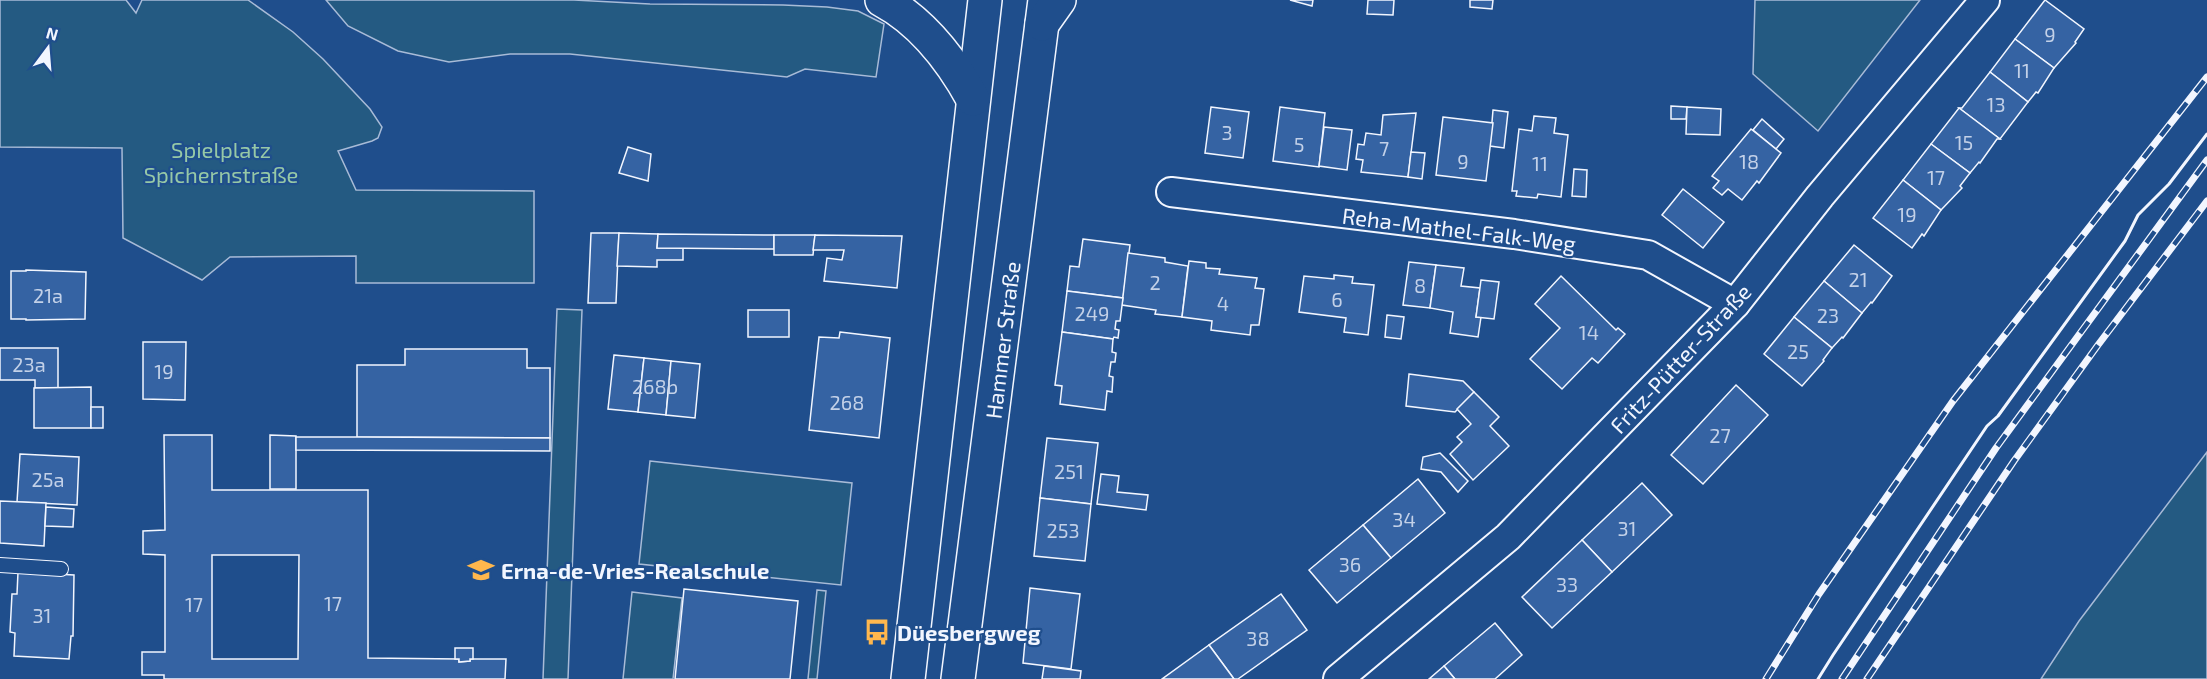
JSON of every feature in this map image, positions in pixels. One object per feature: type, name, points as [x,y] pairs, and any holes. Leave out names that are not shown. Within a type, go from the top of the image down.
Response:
[{"type":"main road","points":[[882,0],[907,15],[933,42],[961,77],[973,99]]},
{"type":"main road","points":[[908,679],[985,0]]},
{"type":"main road","name":"Hammer Straße","points":[[958,679],[1048,8]]},
{"type":"street","name":"Fritz-Pütter-Straße","points":[[1338,679],[1508,537],[1735,303],[1820,196],[1984,0]]},
{"type":"street","name":"Reha-Mathel-Falk-Weg","points":[[1171,192],[1514,234],[1648,255],[1735,303]]},
{"type":"lane","points":[[0,565],[61,569]]},
{"type":"green space","name":"Spielplatz Spichernstraße","points":[[0,0],[126,0],[136,13],[142,0],[248,0],[293,32],[323,59],[370,109],[382,127],[378,138],[338,151],[356,190],[534,191],[534,283],[356,283],[356,256],[230,257],[202,280],[123,238],[122,148],[0,147]]},
{"type":"green space","points":[[326,0],[574,0],[650,4],[783,5],[858,11],[884,24],[876,77],[805,69],[787,77],[570,54],[510,54],[449,62],[398,51],[348,26]]},
{"type":"green space","points":[[1755,0],[1920,0],[1818,131],[1753,74]]},
{"type":"green space","points":[[557,309],[582,310],[568,679],[543,679]]},
{"type":"green space","points":[[2207,452],[2207,679],[2041,679],[2079,621]]},
{"type":"green space","points":[[650,461],[852,483],[841,585],[639,564]]},
{"type":"green space","points":[[817,590],[826,591],[817,679],[808,679]]},
{"type":"green space","points":[[632,592],[682,598],[673,679],[623,679]]},
{"type":"building","points":[[1290,0],[1313,0],[1312,6]]},
{"type":"building","points":[[1368,0],[1394,0],[1393,15],[1367,14]]},
{"type":"building","points":[[1470,0],[1493,0],[1492,9],[1470,7]]},
{"type":"building","points":[[2045,0],[2084,29],[2076,43],[2054,68],[2015,39]]},
{"type":"building","points":[[2015,39],[2054,68],[2038,93],[2036,92],[2028,102],[1990,72]]},
{"type":"building","points":[[1990,72],[2028,102],[2000,139],[1959,108],[1962,108]]},
{"type":"building","points":[[1671,106],[1687,107],[1686,119],[1671,119]]},
{"type":"building","points":[[1211,107],[1249,112],[1243,158],[1205,153]]},
{"type":"building","points":[[1280,107],[1325,113],[1319,167],[1273,161]]},
{"type":"building","points":[[1687,107],[1721,109],[1720,135],[1686,134]]},
{"type":"building","points":[[1959,108],[2000,139],[1997,139],[1970,173],[1931,144]]},
{"type":"building","points":[[1493,110],[1508,112],[1504,148],[1490,146]]},
{"type":"building","points":[[1416,113],[1408,177],[1361,172],[1363,160],[1356,159],[1358,144],[1364,145],[1366,133],[1381,135],[1383,115]]},
{"type":"building","points":[[1534,116],[1556,118],[1554,133],[1568,135],[1561,197],[1538,194],[1537,198],[1516,196],[1517,191],[1512,191],[1519,129],[1532,131]]},
{"type":"building","points":[[1443,117],[1493,123],[1486,181],[1436,175]]},
{"type":"building","points":[[1762,119],[1784,139],[1776,149],[1753,130]]},
{"type":"building","points":[[1324,127],[1352,130],[1347,170],[1319,166]]},
{"type":"building","points":[[1751,129],[1781,153],[1759,183],[1757,181],[1742,200],[1728,189],[1722,195],[1713,188],[1719,181],[1712,176]]},
{"type":"building","points":[[1931,144],[1970,173],[1960,186],[1962,188],[1941,210],[1903,180]]},
{"type":"building","points":[[628,147],[651,154],[648,181],[619,173]]},
{"type":"building","points":[[1411,152],[1425,153],[1422,179],[1408,177]]},
{"type":"building","points":[[1574,169],[1587,170],[1586,197],[1572,196]]},
{"type":"building","points":[[1903,180],[1941,210],[1924,236],[1922,234],[1912,248],[1873,218]]},
{"type":"building","points":[[1683,189],[1724,222],[1703,248],[1662,215]]},
{"type":"building","points":[[591,233],[619,233],[616,303],[588,303]]},
{"type":"building","points":[[619,233],[658,234],[657,248],[683,248],[683,260],[657,260],[657,267],[617,266]]},
{"type":"building","points":[[658,234],[774,235],[774,249],[657,248]]},
{"type":"building","points":[[774,235],[815,235],[813,255],[774,255]]},
{"type":"building","points":[[815,235],[902,236],[897,288],[824,281],[827,258],[842,260],[844,250],[813,250]]},
{"type":"building","points":[[1083,239],[1130,245],[1123,298],[1067,291],[1070,266],[1079,267]]},
{"type":"building","points":[[1854,245],[1892,276],[1862,313],[1824,281]]},
{"type":"building","points":[[1128,253],[1165,258],[1165,262],[1188,266],[1182,317],[1155,314],[1156,310],[1122,305]]},
{"type":"building","points":[[1189,261],[1206,263],[1206,268],[1220,269],[1219,274],[1257,278],[1255,288],[1264,289],[1259,325],[1251,325],[1250,335],[1211,330],[1212,321],[1182,317]]},
{"type":"building","points":[[1409,262],[1436,265],[1430,308],[1403,305]]},
{"type":"building","points":[[1436,265],[1464,268],[1461,286],[1480,288],[1476,317],[1481,317],[1478,337],[1450,333],[1453,312],[1430,308]]},
{"type":"building","points":[[11,271],[86,272],[85,319],[11,319]]},
{"type":"building","points":[[1334,275],[1353,277],[1352,283],[1374,285],[1368,335],[1344,332],[1346,318],[1299,312],[1304,276],[1334,279]]},
{"type":"building","points":[[1561,276],[1616,330],[1618,328],[1625,334],[1598,363],[1592,358],[1562,389],[1530,359],[1560,328],[1535,304]]},
{"type":"building","points":[[1481,280],[1499,282],[1494,319],[1476,317]]},
{"type":"building","points":[[1824,281],[1862,313],[1843,338],[1832,348],[1794,317]]},
{"type":"building","points":[[1067,291],[1123,298],[1120,321],[1116,321],[1115,329],[1119,330],[1118,338],[1062,332]]},
{"type":"building","points":[[748,310],[789,310],[789,337],[748,337]]},
{"type":"building","points":[[1387,315],[1404,317],[1401,339],[1385,337]]},
{"type":"building","points":[[1794,317],[1832,348],[1802,386],[1764,354]]},
{"type":"building","points":[[840,332],[890,338],[879,438],[809,430],[819,337],[839,338]]},
{"type":"building","points":[[1062,332],[1113,339],[1112,352],[1116,353],[1115,362],[1111,362],[1109,376],[1113,377],[1112,392],[1107,391],[1105,410],[1060,404],[1062,386],[1055,385]]},
{"type":"building","points":[[143,342],[186,342],[185,400],[143,399]]},
{"type":"building","points":[[0,348],[58,348],[58,388],[35,388],[35,380],[0,380]]},
{"type":"building","points":[[405,349],[527,349],[527,368],[550,368],[550,438],[357,437],[357,365],[405,365]]},
{"type":"building","points":[[614,355],[644,358],[638,412],[608,409]]},
{"type":"building","points":[[644,358],[671,361],[666,415],[638,412]]},
{"type":"building","points":[[671,361],[700,364],[695,418],[666,415]]},
{"type":"building","points":[[1409,374],[1463,381],[1474,392],[1455,412],[1406,406]]},
{"type":"building","points":[[1736,385],[1768,415],[1703,484],[1671,455]]},
{"type":"building","points":[[91,387],[91,428],[34,428],[34,388]]},
{"type":"building","points":[[1474,392],[1499,417],[1490,426],[1509,446],[1473,480],[1450,454],[1462,442],[1457,437],[1471,424],[1457,409]]},
{"type":"building","points":[[91,407],[103,407],[103,428],[91,428]]},
{"type":"building","points":[[164,435],[212,435],[212,490],[368,490],[368,658],[459,659],[459,662],[470,661],[470,659],[506,659],[505,679],[164,679],[164,675],[142,675],[142,652],[165,652],[165,555],[143,554],[143,531],[165,530]],"holes":[[[212,555],[299,555],[298,659],[212,659]]]},
{"type":"building","points":[[270,435],[296,436],[296,489],[270,489]]},
{"type":"building","points":[[296,437],[550,438],[550,451],[296,450]]},
{"type":"building","points":[[1047,438],[1098,443],[1091,504],[1040,498]]},
{"type":"building","points":[[1440,453],[1468,481],[1458,492],[1441,472],[1421,469],[1423,457]]},
{"type":"building","points":[[20,454],[79,457],[77,505],[17,502]]},
{"type":"building","points":[[1101,474],[1119,476],[1117,492],[1148,495],[1146,510],[1097,504]]},
{"type":"building","points":[[1418,479],[1445,513],[1391,558],[1363,525]]},
{"type":"building","points":[[1642,483],[1672,515],[1612,572],[1582,540]]},
{"type":"building","points":[[1040,498],[1091,504],[1085,561],[1034,556]]},
{"type":"building","points":[[0,501],[46,503],[44,546],[0,543]]},
{"type":"building","points":[[46,507],[74,509],[73,527],[45,526]]},
{"type":"building","points":[[1363,525],[1391,558],[1337,603],[1309,570]]},
{"type":"building","points":[[1582,540],[1612,572],[1552,628],[1522,597]]},
{"type":"building","points":[[18,572],[74,575],[73,636],[71,636],[69,659],[14,656],[15,633],[10,632],[12,594],[17,594]]},
{"type":"building","points":[[1030,588],[1080,594],[1071,669],[1023,663]]},
{"type":"building","points":[[684,589],[798,601],[790,679],[675,679]]},
{"type":"building","points":[[1281,594],[1307,630],[1238,679],[1234,679],[1209,645]]},
{"type":"building","points":[[1495,623],[1522,655],[1495,679],[1455,679],[1444,666]]},
{"type":"building","points":[[1209,645],[1234,679],[1162,679]]},
{"type":"building","points":[[455,648],[473,648],[473,659],[459,662],[459,659],[455,659]]},
{"type":"building","points":[[1044,666],[1081,671],[1080,679],[1042,679]]},
{"type":"building","points":[[1444,666],[1455,679],[1429,679]]},
{"type":"railway","points":[[1766,679],[1819,594],[1953,401],[2207,77]]},
{"type":"railway","points":[[1842,679],[1996,448],[2207,160]]},
{"type":"railway","points":[[1867,679],[2014,461],[2207,201]]},
{"type":"wall","points":[[1818,679],[1987,426],[1998,416],[2125,241],[2138,215],[2169,184],[2207,134]]},
{"type":"place","name":"Erna-de-Vries-Realschule","points":[[481,570]]},
{"type":"place","name":"Düesbergweg","points":[[877,632]]}]
